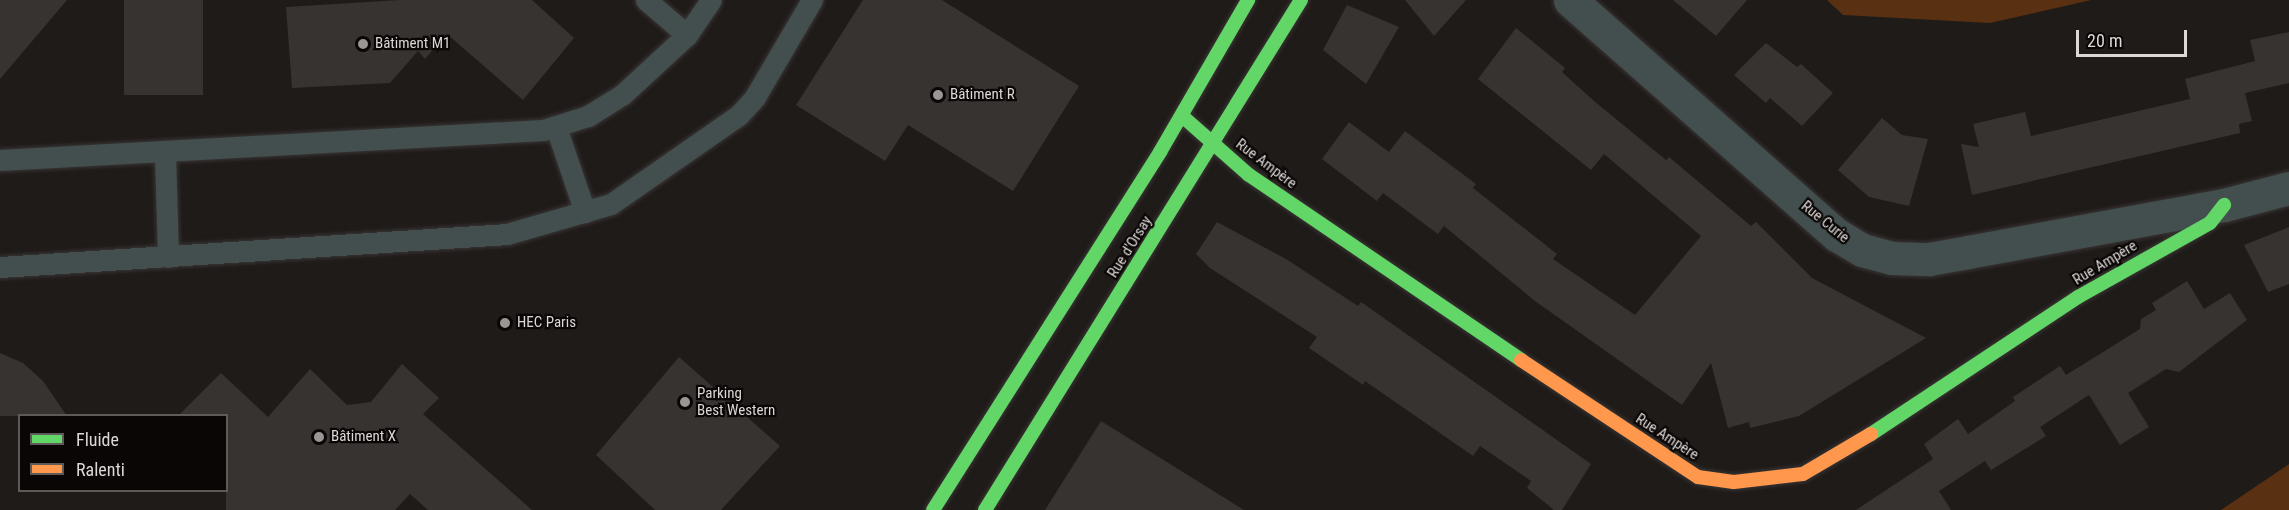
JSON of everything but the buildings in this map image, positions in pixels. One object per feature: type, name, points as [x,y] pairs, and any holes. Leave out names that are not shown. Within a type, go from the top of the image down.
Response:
[{"type":"street","name":"Rue d'Orsay","points":[[933,510],[1182,116],[1248,0]]},
{"type":"street","name":"Rue d'Orsay","points":[[985,510],[1214,145],[1301,0]]},
{"type":"street","name":"Rue Curie","points":[[1570,0],[1837,235],[1862,250],[1891,258],[1929,259],[2224,205],[2289,188]]},
{"type":"street","name":"Rue Ampère","points":[[1182,116],[1249,175],[1666,458],[1698,477],[1734,482],[1803,474],[1840,454],[2079,297],[2210,223],[2224,205]]},
{"type":"lane","points":[[646,0],[687,35]]},
{"type":"lane","points":[[0,160],[165,154],[556,127],[588,116],[622,94],[687,35],[711,0]]},
{"type":"lane","points":[[0,267],[507,234],[611,204],[739,115],[755,97],[812,0]]},
{"type":"lane","points":[[556,127],[585,212]]},
{"type":"lane","points":[[165,154],[168,257]]},
{"type":"shaded area","points":[[1827,0],[2091,0],[1990,23],[1843,15]]},
{"type":"shaded area","points":[[2289,464],[2289,510],[2221,510]]},
{"type":"traffic: fast","points":[[933,510],[1160,152],[1248,0]]},
{"type":"traffic: fast","points":[[985,510],[1301,0]]},
{"type":"traffic: fast","points":[[1182,116],[1249,175],[1521,360]]},
{"type":"traffic: fast","points":[[1871,434],[2078,297],[2210,223],[2224,205]]},
{"type":"traffic: slow","points":[[1521,360],[1698,477],[1734,482],[1803,474],[1871,434]]},
{"type":"place","name":"Bâtiment M1","points":[[363,44]]},
{"type":"place","name":"Bâtiment R","points":[[938,95]]},
{"type":"place","name":"HEC Paris","points":[[505,323]]},
{"type":"place","name":"Parking Best Western","points":[[685,402]]},
{"type":"place","name":"Bâtiment X","points":[[319,437]]}]
